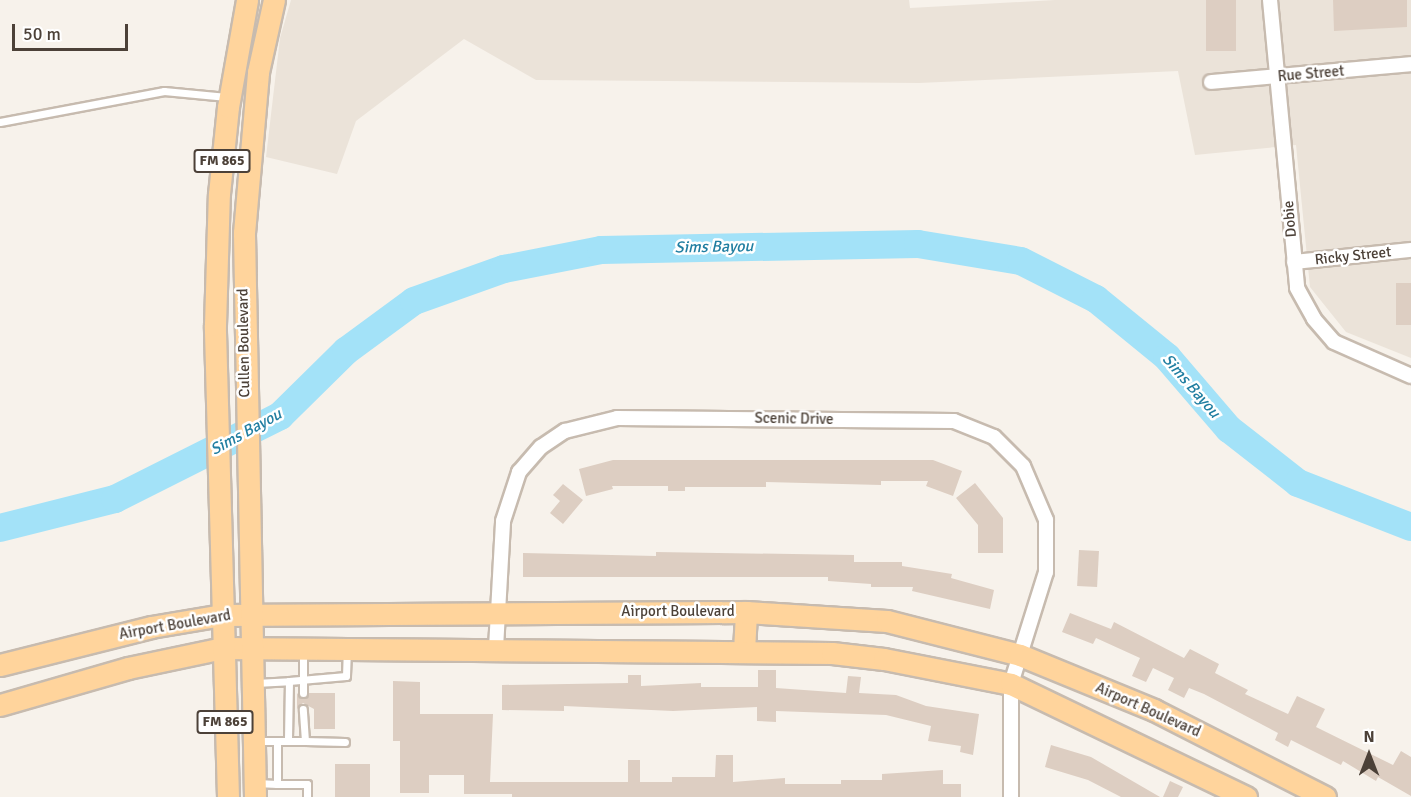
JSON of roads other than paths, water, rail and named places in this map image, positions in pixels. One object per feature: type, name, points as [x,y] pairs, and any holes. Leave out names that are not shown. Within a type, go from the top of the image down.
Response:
[{"type":"main road","name":"Cullen Boulevard","points":[[228,797],[215,325],[219,194],[229,98],[247,0]]},
{"type":"main road","name":"Cullen Boulevard","points":[[254,790],[252,614],[248,554],[243,309],[258,72],[274,0]]},
{"type":"main road","points":[[217,279],[244,278]]},
{"type":"main road","points":[[744,651],[746,612]]},
{"type":"main road","name":"Airport Boulevard","points":[[0,664],[151,627],[222,615],[746,612],[887,621],[1020,656],[1154,710],[1325,797]]},
{"type":"main road","name":"Airport Boulevard","points":[[0,705],[128,668],[223,648],[744,651],[884,659],[1011,684],[1246,797]]},
{"type":"street","name":"Dobie","points":[[1270,0],[1297,288],[1314,319],[1334,342],[1411,376]]},
{"type":"street","name":"Rue Street","points":[[1211,82],[1411,64]]},
{"type":"street","name":"Ricky Street","points":[[1294,262],[1411,250]]},
{"type":"street","name":"Scenic Drive","points":[[496,648],[503,521],[519,472],[541,447],[565,431],[617,418],[954,421],[994,436],[1023,466],[1046,520],[1046,572],[1011,684],[1011,797]]},
{"type":"lane","points":[[0,122],[164,91],[229,98]]},
{"type":"lane","points":[[303,648],[303,693]]},
{"type":"lane","points":[[252,683],[346,676],[347,648]]},
{"type":"lane","points":[[288,741],[289,681]]},
{"type":"lane","points":[[303,709],[305,741]]},
{"type":"lane","points":[[253,741],[345,742]]},
{"type":"lane","points":[[277,741],[278,784]]},
{"type":"lane","points":[[254,790],[278,784],[307,784],[307,797]]},
{"type":"waterway","name":"Sims Bayou","points":[[0,528],[115,499],[280,416],[346,351],[414,301],[504,269],[601,250],[918,244],[1021,261],[1096,299],[1167,357],[1229,429],[1298,483],[1411,527]]}]
